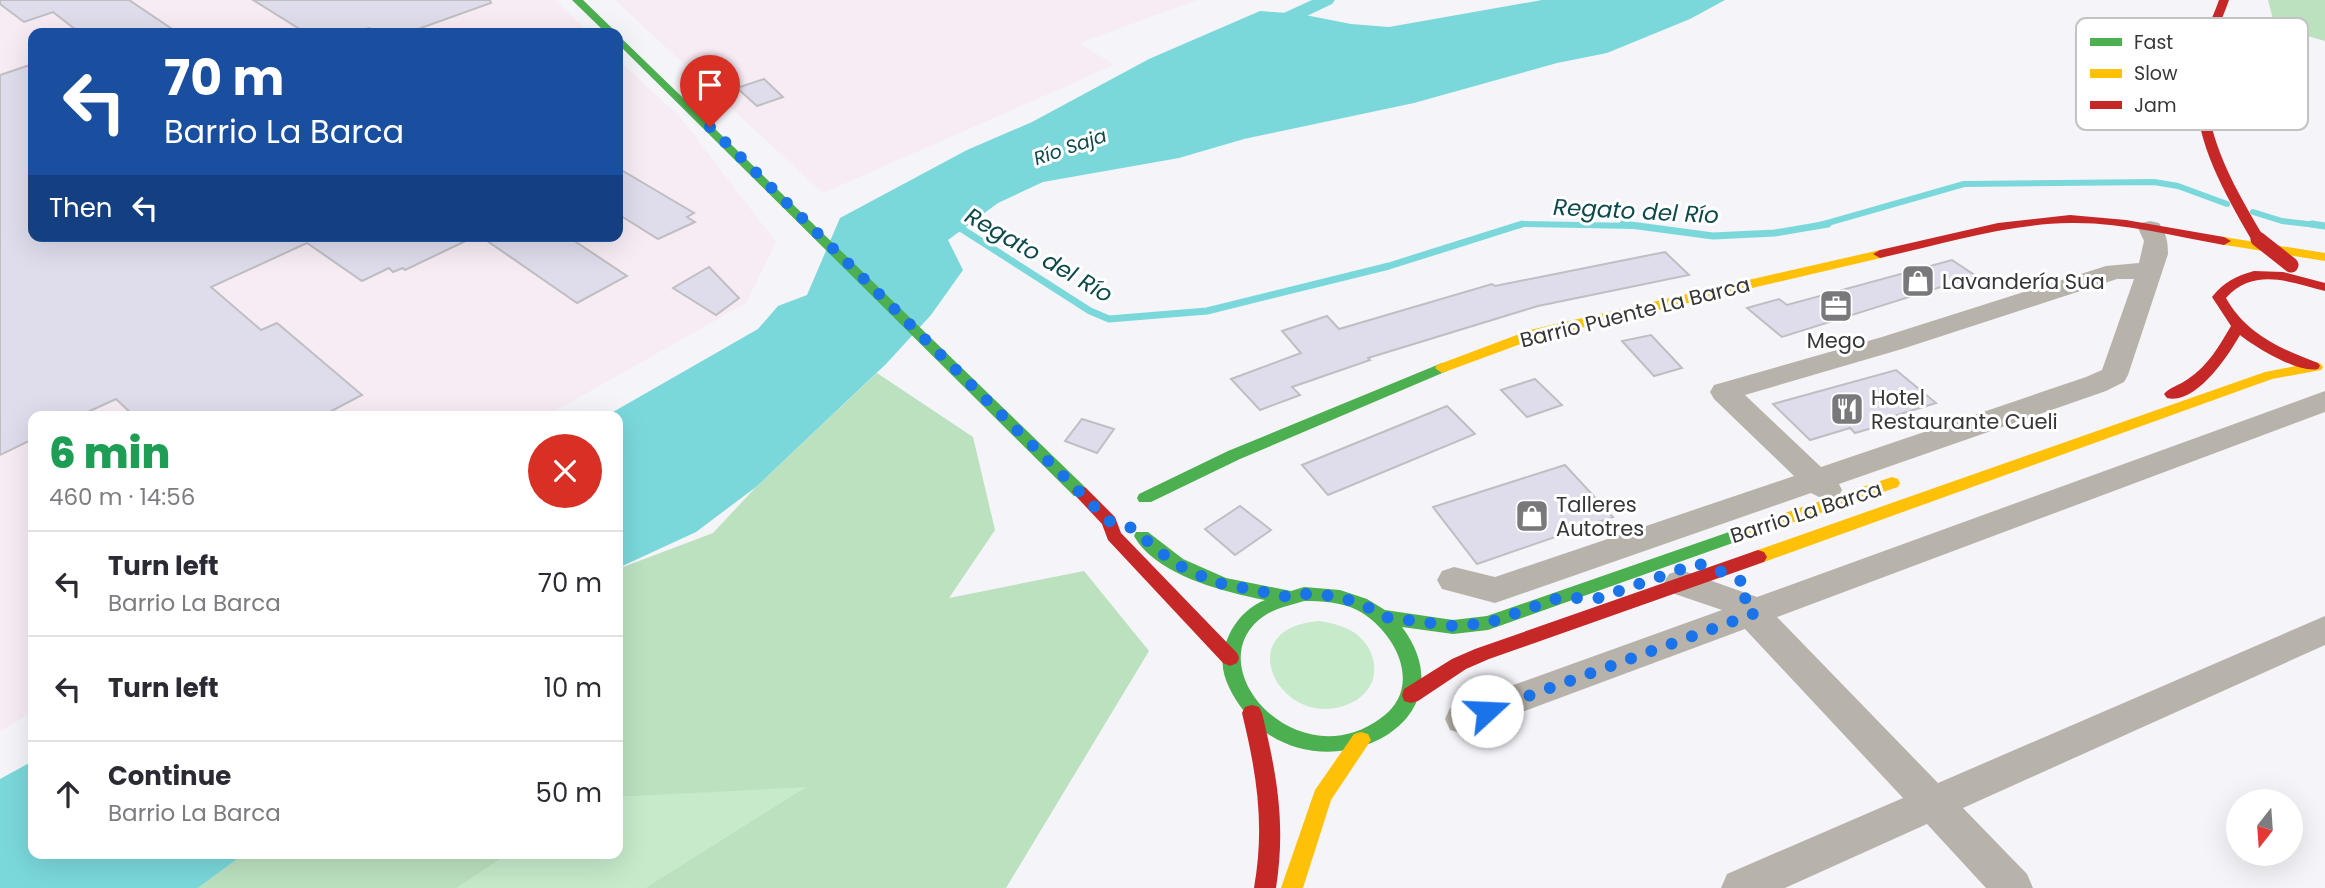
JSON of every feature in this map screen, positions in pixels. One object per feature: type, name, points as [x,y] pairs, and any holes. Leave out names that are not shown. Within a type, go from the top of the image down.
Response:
[{"type":"main road","points":[[577,0],[607,28]]},
{"type":"main road","points":[[2218,18],[2224,0]]},
{"type":"main road","points":[[623,43],[1109,521],[1130,527],[1174,563],[1192,573],[1228,586],[1288,597]]},
{"type":"main road","points":[[2206,130],[2221,169],[2258,239],[2320,285]]},
{"type":"main road","name":"Barrio Puente La Barca","points":[[1145,498],[1405,381],[1542,332],[2004,226],[2070,219],[2150,228],[2325,257]]},
{"type":"main road","points":[[2258,239],[2258,268]]},
{"type":"main road","points":[[2320,285],[2258,268],[2224,286],[2219,297],[2223,311],[2237,327],[2267,347],[2321,368]]},
{"type":"main road","points":[[2148,401],[2188,389],[2207,376],[2221,359],[2237,327]]},
{"type":"main road","name":"Barrio La Barca","points":[[1740,586],[2273,372],[2289,368],[2321,368]]},
{"type":"main road","name":"Barrio La Barca","points":[[1383,617],[1464,627],[1500,620],[1826,489],[1911,478]]},
{"type":"main road","points":[[1558,598],[1599,598],[1696,564],[1740,586],[1742,552],[1758,541],[1835,514],[1840,507],[1826,489]]},
{"type":"main road","points":[[1109,521],[1114,536],[1230,658]]},
{"type":"main road","points":[[1411,695],[1459,664],[1482,654],[1681,583]]},
{"type":"main road","points":[[1312,594],[1338,596],[1369,608],[1383,617],[1401,636],[1412,659],[1414,683],[1411,695],[1393,722],[1361,740],[1311,743],[1278,732],[1252,713],[1237,692],[1230,658],[1232,644],[1248,619],[1273,602],[1312,594]]},
{"type":"main road","points":[[1252,713],[1274,807],[1273,855],[1265,888]]},
{"type":"main road","points":[[1293,888],[1322,796],[1361,740]]},
{"type":"street","points":[[1454,580],[1495,590],[1826,489],[2114,375],[2156,246],[2150,228]]},
{"type":"street","points":[[1826,489],[1724,393],[1892,343],[2115,271],[2148,271]]},
{"type":"street","name":"Barrio La Barca","points":[[1463,719],[1740,586],[2325,401]]},
{"type":"street","points":[[1681,583],[1740,586],[1933,804],[2013,888]]},
{"type":"street","points":[[1741,888],[2325,629]]},
{"type":"shaded area","points":[[0,0],[555,0],[584,28],[28,28],[28,242],[623,242],[623,65],[679,116],[776,242],[746,303],[555,411],[28,411],[28,715],[0,731]]},
{"type":"shaded area","points":[[615,0],[1197,0],[1079,43],[1114,65],[823,193]]},
{"type":"green space","points":[[2268,0],[2325,0],[2325,41],[2308,36],[2308,18],[2273,18]]},
{"type":"green space","points":[[877,373],[973,437],[995,530],[949,598],[1084,571],[1149,651],[1006,888],[645,888],[806,787],[623,797],[623,567],[713,533],[756,487]]},
{"type":"green space","points":[[1319,621],[1347,628],[1364,641],[1370,650],[1374,670],[1373,680],[1361,697],[1351,703],[1326,709],[1304,705],[1286,693],[1274,677],[1270,658],[1275,641],[1291,628]]},
{"type":"green space","points":[[808,786],[645,888],[457,888],[500,859],[623,859],[623,797]]},
{"type":"green space","points":[[237,859],[500,859],[457,888],[198,888]]},
{"type":"water","name":"Río Saja","points":[[1542,0],[1725,0],[1690,19],[1607,53],[1557,63],[1414,103],[1244,139],[1179,158],[1043,182],[998,203],[948,240],[963,270],[931,315],[886,364],[756,487],[696,532],[623,566],[623,411],[615,411],[758,329],[778,306],[807,295],[840,218],[967,150],[1032,122],[1149,59],[1260,11],[1389,27]]},
{"type":"water","points":[[28,764],[28,859],[237,859],[198,888],[0,888],[0,779]]},
{"type":"building","points":[[0,0],[129,0],[171,28],[74,28],[53,12],[24,22],[0,4]]},
{"type":"building","points":[[253,0],[490,0],[491,3],[421,28],[298,28]]},
{"type":"building","points":[[28,66],[28,242],[463,242],[405,270],[403,268],[393,272],[389,268],[362,281],[307,243],[211,287],[261,330],[277,323],[362,395],[332,411],[129,411],[116,399],[90,411],[28,411],[28,441],[0,455],[0,75]]},
{"type":"building","points":[[764,79],[783,97],[757,106],[737,88]]},
{"type":"building","points":[[623,171],[694,213],[687,217],[695,222],[658,239],[623,217]]},
{"type":"building","points":[[489,242],[576,242],[627,276],[577,303]]},
{"type":"building","points":[[1665,252],[1689,275],[1538,306],[1368,358],[1370,360],[1292,387],[1300,395],[1260,410],[1231,379],[1301,353],[1282,331],[1327,316],[1339,329],[1492,284],[1495,286]]},
{"type":"building","points":[[1952,260],[1976,276],[1782,337],[1747,308],[1779,299],[1787,305]]},
{"type":"building","points":[[709,267],[739,298],[716,315],[673,288]]},
{"type":"building","points":[[1651,335],[1682,368],[1654,376],[1622,341]]},
{"type":"building","name":"Hotel Restaurante Cueli","points":[[1896,370],[1936,403],[1897,415],[1903,419],[1855,433],[1850,428],[1810,440],[1773,404]]},
{"type":"building","points":[[1535,379],[1562,405],[1527,417],[1501,390]]},
{"type":"building","points":[[1447,406],[1475,434],[1328,495],[1302,465]]},
{"type":"building","points":[[1082,419],[1114,429],[1097,453],[1065,441]]},
{"type":"building","points":[[1565,465],[1613,517],[1477,564],[1433,507]]},
{"type":"building","points":[[1240,506],[1271,530],[1235,555],[1205,529]]},
{"type":"waterway","points":[[1262,30],[1326,0]]},
{"type":"waterway","name":"Regato del Río","points":[[1818,226],[1964,184],[2154,182],[2178,186],[2227,204]]},
{"type":"waterway","name":"Regato del Río","points":[[2253,212],[2282,221],[2325,226],[2312,224]]},
{"type":"waterway","name":"Regato del Río","points":[[952,226],[962,229],[1090,311],[1109,319],[1207,311],[1389,266],[1522,224]]},
{"type":"waterway","name":"Regato del Río","points":[[1623,224],[1713,236],[1775,233],[1818,226]]},
{"type":"waterway","name":"Regato del Río","points":[[1818,226],[1828,224]]},
{"type":"waterway","name":"Regato del Río","points":[[1516,226],[1637,226]]},
{"type":"traffic: fast","points":[[577,0],[607,28]]},
{"type":"traffic: fast","points":[[623,43],[1080,492]]},
{"type":"traffic: fast","points":[[1145,498],[1234,455],[1442,368]]},
{"type":"traffic: fast","points":[[1383,617],[1453,627],[1488,623],[1752,530]]},
{"type":"traffic: fast","points":[[1142,536],[1177,564],[1209,580],[1288,597]]},
{"type":"traffic: fast","points":[[1304,594],[1333,596],[1361,604],[1375,612],[1398,634],[1411,663],[1410,694],[1403,709],[1384,727],[1339,744],[1303,742],[1286,736],[1270,725],[1255,712],[1243,696],[1231,660],[1234,643],[1244,626],[1259,610],[1304,594]]},
{"type":"traffic: slow","points":[[2224,241],[2325,257]]},
{"type":"traffic: slow","points":[[1442,368],[1530,335],[1880,254]]},
{"type":"traffic: slow","points":[[1758,557],[2270,375],[2316,367]]},
{"type":"traffic: slow","points":[[1752,530],[1892,483]]},
{"type":"traffic: slow","points":[[1292,888],[1322,796],[1361,740]]},
{"type":"traffic: jam","points":[[2217,18],[2224,0]]},
{"type":"traffic: jam","points":[[2207,130],[2224,177],[2258,239]]},
{"type":"traffic: jam","points":[[1880,254],[1998,227],[2070,219],[2126,224],[2224,241]]},
{"type":"traffic: jam","points":[[2258,239],[2291,265]]},
{"type":"traffic: jam","points":[[2313,366],[2271,349],[2246,333],[2235,323],[2219,297],[2229,286],[2254,276],[2283,276],[2325,287]]},
{"type":"traffic: jam","points":[[2172,394],[2184,389],[2211,367],[2237,327]]},
{"type":"traffic: jam","points":[[1080,492],[1109,521],[1114,536],[1230,658]]},
{"type":"traffic: jam","points":[[1411,695],[1459,664],[1482,654],[1758,557]]},
{"type":"traffic: jam","points":[[1252,713],[1270,799],[1271,841],[1265,888]]},
{"type":"place","name":"Lavandería Sua","points":[[1918,281]]},
{"type":"place","name":"Mego","points":[[1836,306]]},
{"type":"place","name":"Hotel Restaurante Cueli","points":[[1847,409]]},
{"type":"place","name":"Talleres Autotres","points":[[1532,516]]},
{"type":"route","points":[[710,127],[1109,521],[1130,527],[1174,563],[1192,573],[1228,586],[1288,597],[1304,594],[1338,596],[1369,608],[1383,617],[1464,627],[1500,620],[1558,598],[1599,598],[1696,564],[1707,565],[1745,583],[1748,594],[1742,603],[1753,614],[1487,711]]}]
